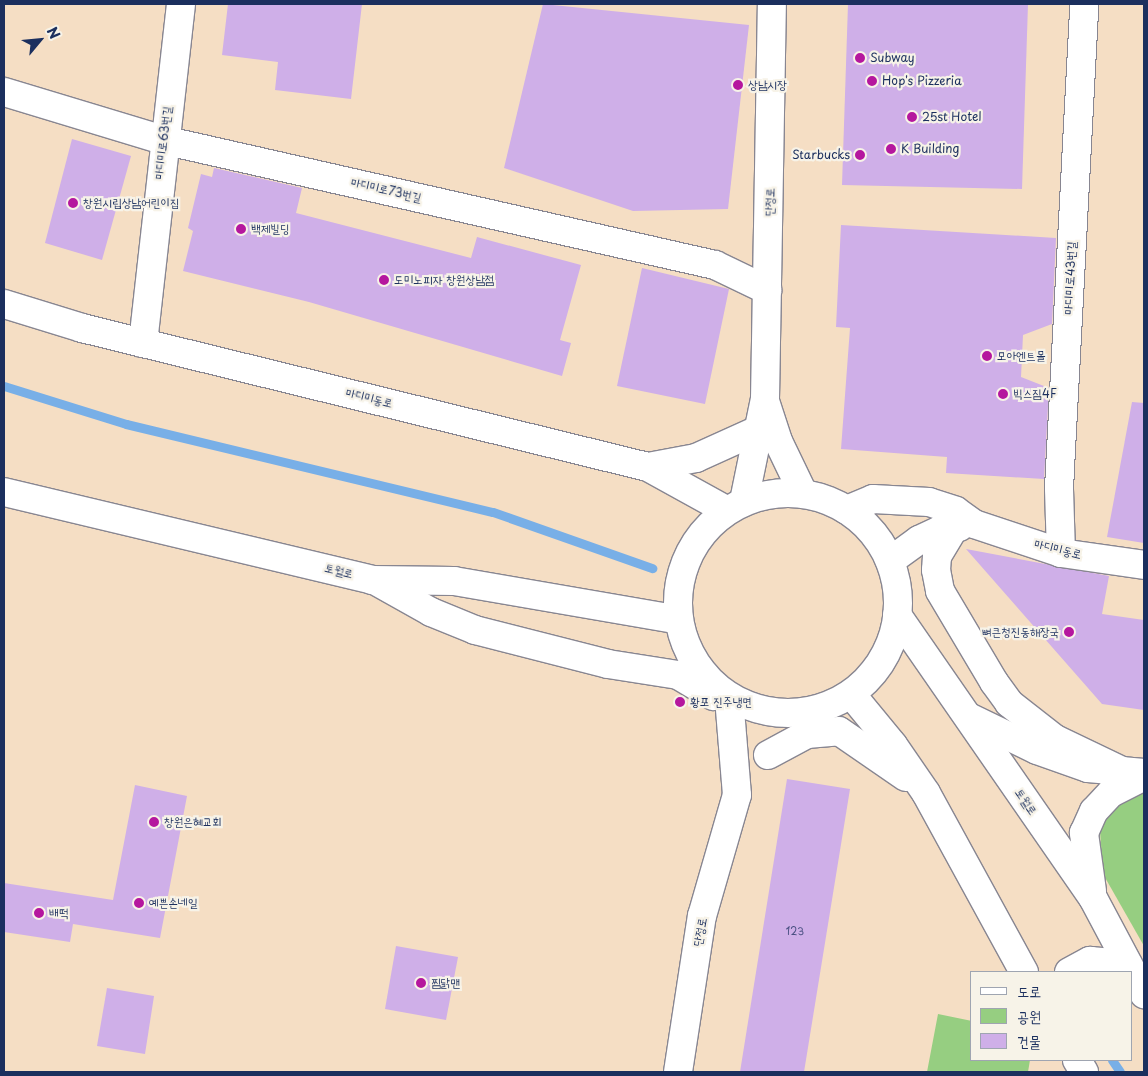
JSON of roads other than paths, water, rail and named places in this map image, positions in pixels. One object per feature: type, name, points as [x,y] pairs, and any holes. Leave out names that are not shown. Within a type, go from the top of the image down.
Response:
[{"type":"street","name":"마디미로63번길","points":[[142,343],[163,140],[181,4]]},
{"type":"street","name":"단정로","points":[[735,506],[765,400],[772,4]]},
{"type":"street","name":"마디미로43번길","points":[[1061,553],[1059,488],[1084,4]]},
{"type":"street","name":"마디미로73번길","points":[[4,92],[163,140],[715,265],[767,290]]},
{"type":"street","name":"마디미동로","points":[[4,304],[142,343],[648,467],[735,506]]},
{"type":"street","name":"단정로","points":[[765,400],[778,441],[803,493]]},
{"type":"street","points":[[648,467],[696,458],[758,430]]},
{"type":"street","name":"토월로","points":[[4,492],[372,580],[454,581],[679,620]]},
{"type":"street","points":[[372,580],[431,612],[475,630],[608,664],[678,675],[730,703],[762,711],[797,713],[825,707],[850,694],[883,660],[897,615],[897,588],[890,561],[865,524],[847,510],[826,499],[803,493],[764,495],[735,506],[703,531],[686,558],[678,589],[679,620],[684,643],[696,664],[730,703]]},
{"type":"street","name":"마디미동로","points":[[847,510],[873,499],[929,502],[956,511],[964,526],[1061,553],[1144,565]]},
{"type":"street","points":[[890,561],[919,540],[964,526]]},
{"type":"street","points":[[964,526],[937,556],[936,570],[940,591],[1008,703],[1055,739],[1137,773]]},
{"type":"street","name":"토월로","points":[[897,615],[1093,898],[1132,971]]},
{"type":"street","points":[[850,694],[892,745],[926,793],[1023,971]]},
{"type":"street","name":"단정로","points":[[730,703],[738,795]]},
{"type":"street","name":"단정로","points":[[678,1072],[702,916],[738,795],[797,713]]},
{"type":"street","points":[[967,716],[1029,746],[1088,768],[1137,773]]},
{"type":"street","points":[[768,755],[807,734],[839,731],[861,743],[926,793]]},
{"type":"street","points":[[1093,898],[1084,833],[1094,811],[1111,793],[1137,773]]},
{"type":"street","points":[[1071,971],[1090,961],[1128,964]]},
{"type":"street","name":"토월로","points":[[1133,973],[1144,994]]},
{"type":"street","points":[[1078,1061],[1084,1072]]},
{"type":"waterway","points":[[4,386],[126,424],[493,512],[652,568]]},
{"type":"waterway","points":[[1113,1061],[1120,1072]]},
{"type":"place","name":"Subway","points":[[860,58]]},
{"type":"place","name":"Hop's Pizzeria","points":[[872,81]]},
{"type":"place","name":"상남시장","points":[[738,85]]},
{"type":"place","name":"25st Hotel","points":[[912,117]]},
{"type":"place","name":"K Building","points":[[891,149]]},
{"type":"place","name":"Starbucks","points":[[860,155]]},
{"type":"place","name":"창원시립상남어린이집","points":[[73,203]]},
{"type":"place","name":"백제빌딩","points":[[241,229]]},
{"type":"place","name":"도미노피자 창원상남점","points":[[384,280]]},
{"type":"place","name":"모아엔트몰","points":[[987,356]]},
{"type":"place","name":"빅스짐4F","points":[[1003,394]]},
{"type":"place","name":"뼈큰청진동해장국","points":[[1069,632]]},
{"type":"place","name":"황포 진주냉면","points":[[680,702]]},
{"type":"place","name":"창원은혜교회","points":[[154,822]]},
{"type":"place","name":"예쁜손네일","points":[[139,903]]},
{"type":"place","name":"배떡","points":[[39,913]]},
{"type":"place","name":"찜닭맨","points":[[421,983]]}]
